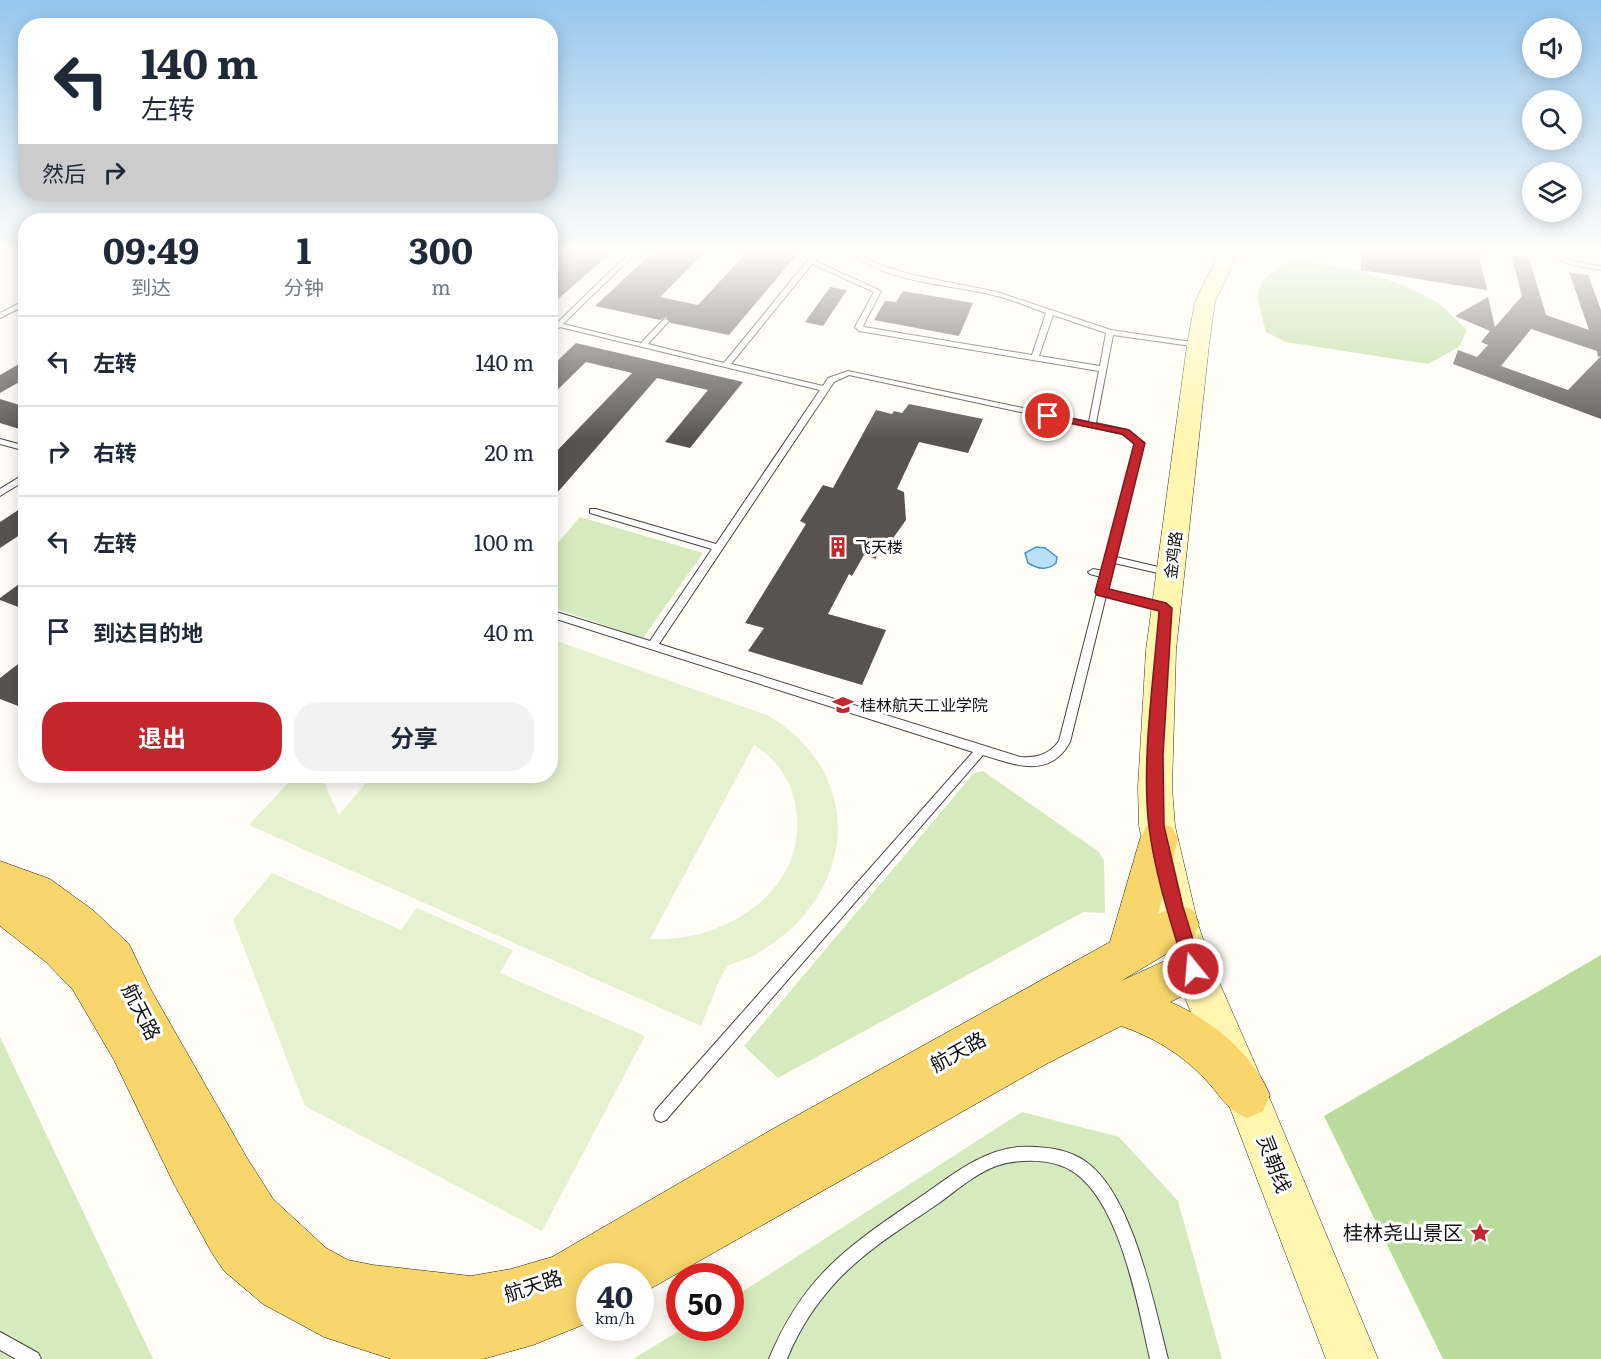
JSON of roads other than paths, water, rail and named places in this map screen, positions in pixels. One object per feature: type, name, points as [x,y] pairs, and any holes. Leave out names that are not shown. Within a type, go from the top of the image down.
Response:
[{"type":"main road","name":"金鸡路","points":[[1193,969],[1179,924],[1159,839],[1155,788],[1161,650],[1203,314]]},
{"type":"main road","points":[[1127,954],[1159,839]]},
{"type":"main road","name":"航天路","points":[[0,879],[36,892],[80,925],[114,958],[136,1005],[230,1175],[256,1216],[308,1266],[341,1284],[373,1292],[471,1302],[512,1295],[562,1280],[788,1147],[1041,1006],[1179,924]]},
{"type":"main road","name":"航天路","points":[[0,904],[40,932],[87,973],[202,1189],[241,1252],[276,1280],[332,1315],[369,1328],[404,1335],[457,1338],[519,1325],[576,1301]]},
{"type":"main road","name":"航天路","points":[[646,1263],[1032,1047],[1193,969]]},
{"type":"main road","name":"灵朝线","points":[[1193,969],[1247,1095],[1352,1359]]},
{"type":"main road","points":[[1119,1004],[1165,1020],[1192,1036],[1212,1052],[1247,1095]]},
{"type":"lane","points":[[560,325],[571,314]]},
{"type":"lane","points":[[726,365],[767,314]]},
{"type":"lane","points":[[866,314],[859,327],[862,329],[1103,369]]},
{"type":"lane","points":[[1035,358],[1049,314]]},
{"type":"lane","points":[[1057,314],[1110,332],[1198,345]]},
{"type":"lane","points":[[644,344],[665,321]]},
{"type":"lane","points":[[560,325],[825,389]]},
{"type":"lane","points":[[1092,425],[1110,332]]},
{"type":"lane","points":[[558,616],[652,646],[981,750],[1030,763],[1047,758],[1061,747],[1140,443],[1130,434],[1092,425],[848,374],[831,380],[652,646]]},
{"type":"lane","points":[[0,441],[18,447]]},
{"type":"lane","points":[[0,493],[18,481]]},
{"type":"lane","points":[[593,511],[718,548]]},
{"type":"lane","points":[[1110,559],[1171,573]]},
{"type":"lane","points":[[1094,572],[1106,575]]},
{"type":"lane","points":[[1102,592],[1166,608]]},
{"type":"lane","points":[[661,1115],[981,750]]},
{"type":"lane","points":[[778,1359],[802,1314],[837,1268],[972,1169],[1000,1157],[1018,1155],[1052,1156],[1073,1163],[1105,1191],[1133,1260],[1159,1359]]},
{"type":"lane","points":[[0,1340],[32,1359]]},
{"type":"water","points":[[1036,547],[1045,548],[1057,557],[1056,563],[1042,568],[1028,563],[1025,553]]},
{"type":"place","name":"飞天楼","points":[[838,547]]},
{"type":"place","name":"桂林航天工业学院","points":[[843,705]]},
{"type":"place","name":"桂林尧山景区","points":[[1480,1233]]}]
